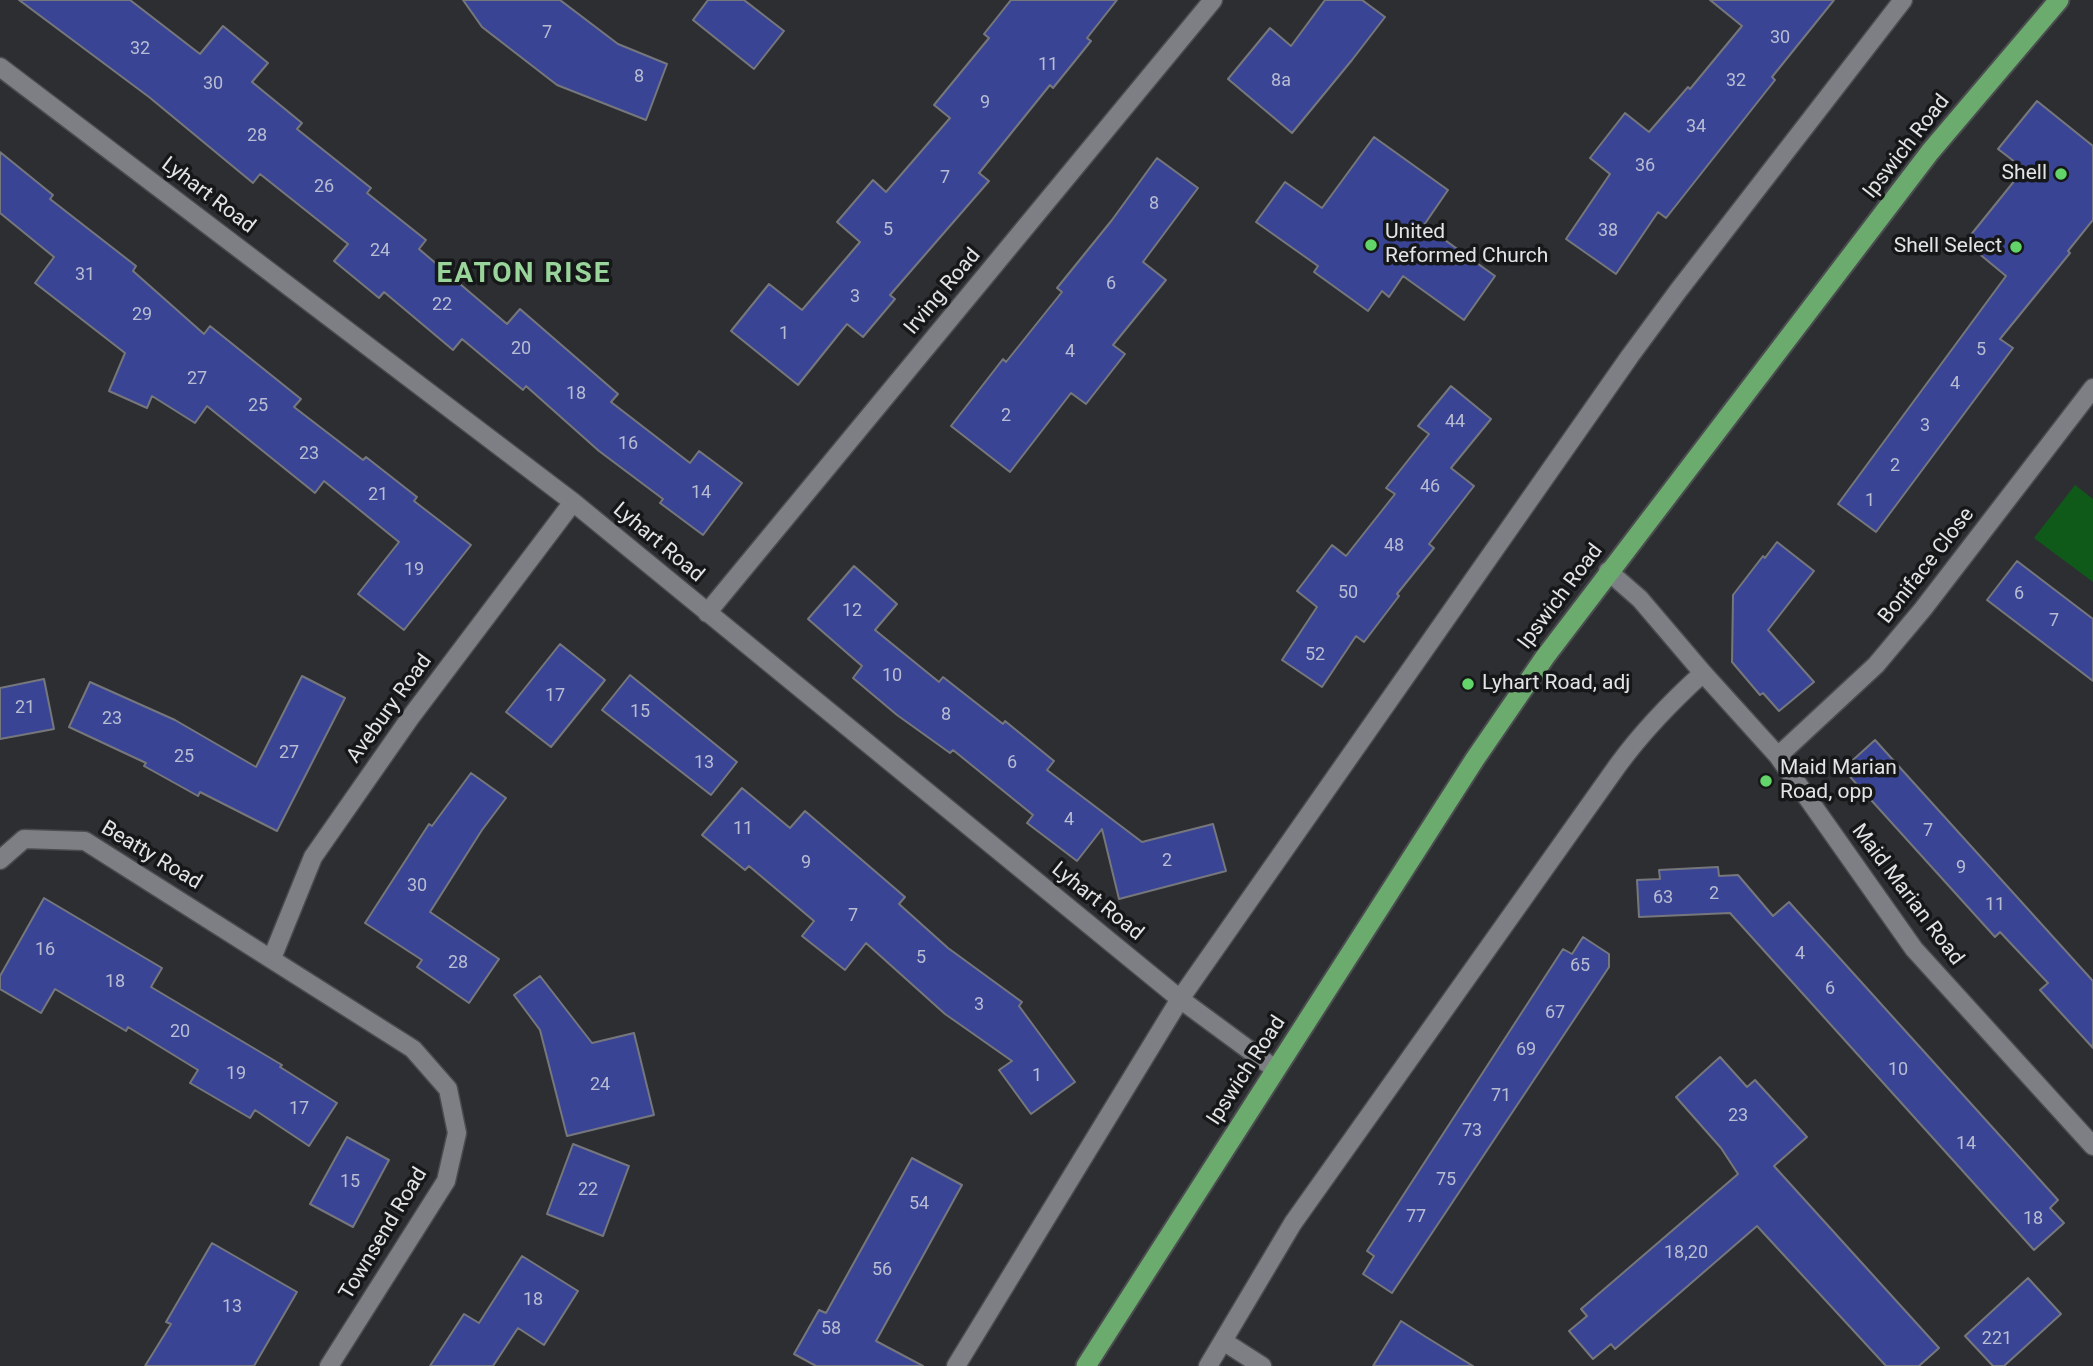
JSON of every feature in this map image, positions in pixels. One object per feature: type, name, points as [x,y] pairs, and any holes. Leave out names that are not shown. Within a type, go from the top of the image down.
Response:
[{"type":"highway","name":"Ipswich Road","points":[[1086,1366],[1475,759],[1545,656],[1930,152],[2059,0]]},
{"type":"street","name":"Irving Road","points":[[707,613],[1213,0]]},
{"type":"street","points":[[956,1366],[1180,999],[1630,356],[1903,0]]},
{"type":"street","name":"Lyhart Road","points":[[0,67],[573,502],[1180,999],[1275,1069]]},
{"type":"street","name":"Boniface Close","points":[[1778,756],[1876,665],[1923,609],[2093,388]]},
{"type":"street","name":"Avebury Road","points":[[272,958],[313,857],[410,718],[573,502]]},
{"type":"street","name":"Maid Marian Road","points":[[1608,571],[1640,599],[1778,756],[1914,949],[2093,1146]]},
{"type":"street","points":[[1208,1366],[1293,1223],[1618,765],[1644,731],[1703,673]]},
{"type":"street","name":"Beatty Road","points":[[0,860],[24,839],[85,841],[272,958]]},
{"type":"street","name":"Townsend Road","points":[[272,958],[413,1049],[448,1089],[457,1133],[446,1181],[329,1366]]},
{"type":"street","points":[[1223,1340],[1262,1366]]},
{"type":"green space","points":[[2075,485],[2093,499],[2093,582],[2034,538]]},
{"type":"building","points":[[19,0],[130,0],[200,54],[223,26],[268,63],[252,82],[302,123],[297,129],[371,188],[367,193],[426,240],[419,249],[507,324],[520,309],[618,394],[611,402],[690,463],[699,451],[742,483],[703,535],[660,503],[663,499],[599,451],[526,386],[523,390],[462,339],[453,350],[384,292],[379,298],[334,261],[348,244],[260,174],[253,183],[149,97]]},
{"type":"building","points":[[463,0],[560,0],[618,44],[667,64],[646,120],[557,85],[482,27]]},
{"type":"building","points":[[708,0],[744,0],[784,31],[754,69],[693,20]]},
{"type":"building","points":[[1011,0],[1117,0],[1087,38],[1091,41],[1053,88],[1050,85],[979,173],[989,181],[890,295],[895,299],[863,337],[847,324],[798,385],[731,331],[769,284],[802,310],[860,242],[837,222],[873,180],[886,192],[950,118],[934,105],[989,38],[984,34]]},
{"type":"building","points":[[1325,0],[1362,0],[1385,17],[1292,133],[1228,79],[1270,28],[1291,46]]},
{"type":"building","points":[[1710,0],[1834,0],[1772,77],[1775,80],[1666,218],[1658,212],[1616,274],[1566,239],[1610,174],[1590,158],[1625,113],[1649,132],[1688,87],[1690,89],[1742,26]]},
{"type":"building","points":[[2037,101],[2093,146],[2093,220],[2068,251],[2070,253],[2000,339],[2013,348],[1876,532],[1838,504],[2006,276],[1965,242],[2024,169],[1998,149]]},
{"type":"building","name":"United Reformed Church","points":[[1374,137],[1448,190],[1424,225],[1495,276],[1464,320],[1403,276],[1389,297],[1382,291],[1368,311],[1314,272],[1318,266],[1256,222],[1285,182],[1322,208]]},
{"type":"building","points":[[0,152],[53,195],[50,199],[136,266],[133,271],[204,334],[210,326],[301,399],[294,407],[363,460],[366,457],[417,497],[414,501],[471,545],[404,630],[358,594],[399,542],[324,481],[315,493],[207,406],[195,423],[152,396],[147,408],[109,391],[125,353],[35,283],[54,257],[0,213]]},
{"type":"building","points":[[1157,158],[1198,188],[1143,262],[1166,280],[1113,345],[1125,354],[1086,404],[1071,393],[1010,472],[951,426],[1003,359],[1006,362],[1062,292],[1057,288],[1112,220]]},
{"type":"building","points":[[1451,386],[1491,419],[1451,468],[1474,486],[1429,544],[1434,548],[1397,594],[1399,596],[1364,642],[1356,636],[1322,687],[1282,660],[1317,607],[1297,591],[1332,545],[1346,556],[1395,494],[1386,488],[1429,434],[1418,426]]},
{"type":"building","points":[[1777,542],[1814,571],[1768,630],[1814,682],[1779,711],[1763,693],[1760,695],[1732,662],[1733,595]]},
{"type":"building","points":[[2017,561],[2093,619],[2093,681],[1987,600]]},
{"type":"building","points":[[854,566],[897,604],[875,630],[939,682],[943,677],[1003,724],[1005,721],[1054,761],[1047,770],[1142,842],[1213,824],[1226,871],[1119,899],[1102,829],[1077,861],[1027,823],[1033,815],[953,750],[950,753],[897,715],[853,678],[862,666],[808,619]]},
{"type":"building","points":[[560,644],[605,680],[551,747],[506,712]]},
{"type":"building","points":[[630,675],[737,762],[711,795],[602,710]]},
{"type":"building","points":[[302,676],[345,698],[277,831],[200,792],[198,796],[144,766],[146,763],[69,727],[90,682],[175,720],[256,767]]},
{"type":"building","points":[[44,679],[54,729],[0,739],[0,688]]},
{"type":"building","points":[[1875,740],[2093,981],[2093,1048],[2040,990],[2048,983],[2000,932],[1995,937],[1843,769]]},
{"type":"building","points":[[471,773],[506,798],[482,830],[430,912],[499,959],[469,1003],[417,967],[422,960],[365,923],[429,824],[432,826]]},
{"type":"building","points":[[742,788],[790,828],[805,811],[905,897],[899,904],[948,948],[1022,1002],[1019,1006],[1075,1082],[1031,1114],[999,1070],[1012,1061],[945,1014],[866,943],[845,970],[802,936],[814,921],[749,866],[745,870],[702,835]]},
{"type":"building","points":[[1718,867],[1719,876],[1738,875],[1773,916],[1789,902],[2058,1200],[2050,1208],[2064,1223],[2034,1250],[1730,913],[1639,917],[1637,880],[1660,879],[1659,870]]},
{"type":"building","points":[[44,898],[162,968],[151,987],[282,1065],[280,1067],[337,1103],[309,1146],[255,1110],[250,1118],[190,1083],[198,1070],[128,1027],[126,1031],[55,989],[41,1013],[0,989],[0,976]]},
{"type":"building","points":[[1583,937],[1609,954],[1609,967],[1392,1293],[1363,1274],[1374,1256],[1367,1251],[1563,949],[1572,954]]},
{"type":"building","points":[[540,976],[592,1043],[634,1033],[654,1115],[567,1136],[540,1030],[514,995]]},
{"type":"building","points":[[1720,1057],[1747,1087],[1755,1080],[1807,1137],[1774,1166],[1939,1348],[1919,1366],[1886,1366],[1757,1226],[1615,1349],[1611,1344],[1593,1359],[1569,1331],[1587,1316],[1581,1309],[1738,1174],[1721,1148],[1676,1097]]},
{"type":"building","points":[[347,1137],[389,1160],[353,1227],[310,1204]]},
{"type":"building","points":[[573,1144],[629,1166],[603,1236],[547,1214]]},
{"type":"building","points":[[912,1158],[962,1185],[876,1341],[923,1366],[816,1366],[794,1354],[819,1310],[826,1313]]},
{"type":"building","points":[[212,1243],[297,1292],[254,1366],[145,1366],[171,1324],[166,1322]]},
{"type":"building","points":[[522,1256],[578,1291],[544,1345],[518,1328],[493,1366],[430,1366],[464,1314],[479,1323]]},
{"type":"building","points":[[2028,1278],[2061,1314],[2004,1366],[1993,1366],[1965,1336]]},
{"type":"building","points":[[1401,1321],[1426,1337],[1473,1366],[1373,1366]]},
{"type":"place","name":"Shell","points":[[2061,174]]},
{"type":"place","name":"United Reformed Church","points":[[1371,245]]},
{"type":"place","name":"Shell Select","points":[[2016,247]]},
{"type":"place","name":"Lyhart Road, adj","points":[[1468,684]]},
{"type":"place","name":"Maid Marian Road, opp","points":[[1766,781]]},
{"type":"district","name":"EATON RISE","points":[[524,275]]}]
